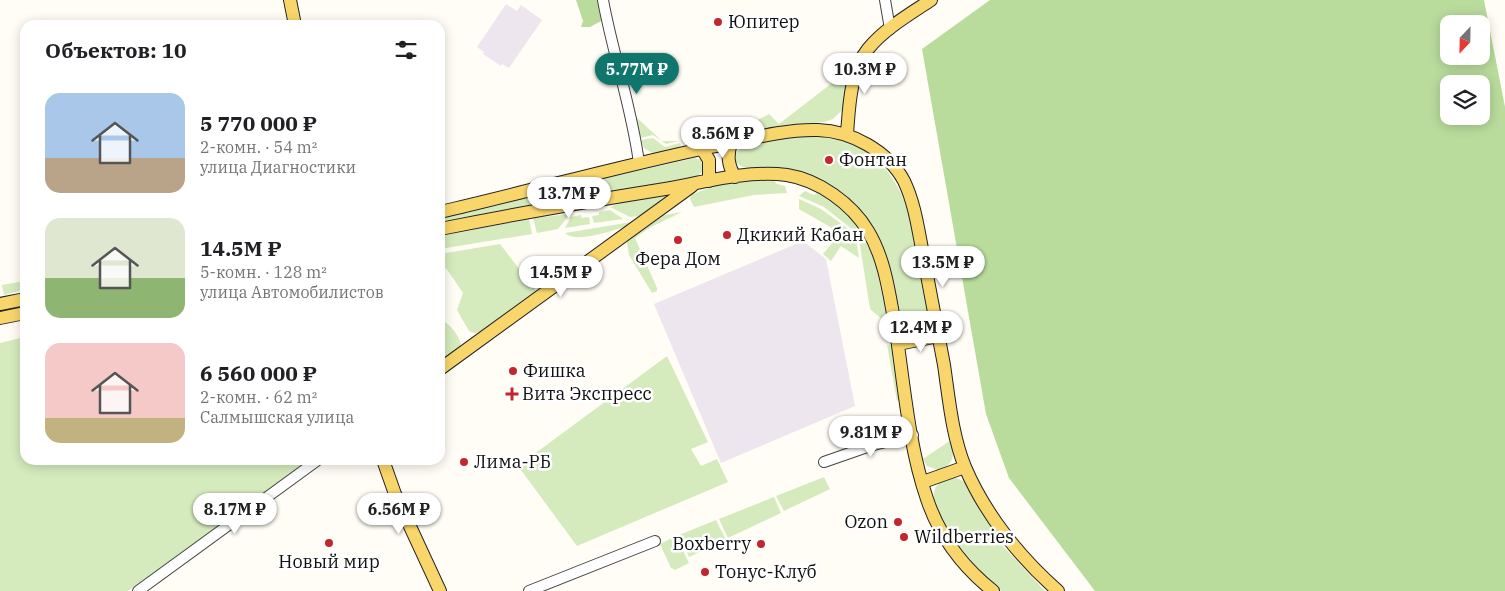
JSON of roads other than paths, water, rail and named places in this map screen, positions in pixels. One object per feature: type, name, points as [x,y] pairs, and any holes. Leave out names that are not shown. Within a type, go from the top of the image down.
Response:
[{"type":"main road","points":[[290,0],[294,20]]},
{"type":"main road","points":[[847,134],[852,92],[862,58],[867,50],[890,29],[932,0]]},
{"type":"main road","points":[[445,211],[639,163],[767,135],[815,130],[847,134],[869,145],[887,160],[903,180],[915,213],[952,414],[965,467],[993,516],[1011,542],[1029,564],[1058,591]]},
{"type":"main road","points":[[730,143],[728,153],[729,168],[735,177]]},
{"type":"main road","points":[[702,149],[709,160],[709,181]]},
{"type":"main road","points":[[445,228],[735,177],[772,174],[798,177],[831,193],[856,214],[868,230],[882,262],[890,293],[912,434],[922,482],[935,518],[951,547],[965,565],[993,591]]},
{"type":"main road","points":[[445,365],[694,184]]},
{"type":"main road","points":[[0,304],[20,300]]},
{"type":"main road","points":[[0,318],[20,314]]},
{"type":"main road","points":[[898,344],[939,336]]},
{"type":"main road","points":[[384,465],[401,507],[440,591]]},
{"type":"main road","points":[[922,482],[965,467]]},
{"type":"street","points":[[603,0],[636,140],[639,163]]},
{"type":"street","points":[[885,0],[890,29]]},
{"type":"street","points":[[824,462],[912,434]]},
{"type":"street","points":[[138,591],[311,465]]},
{"type":"street","points":[[529,591],[655,541]]},
{"type":"place","name":"Юпитер","points":[[718,22]]},
{"type":"place","name":"Фонтан","points":[[829,160]]},
{"type":"place","name":"Дкикий Кабан","points":[[727,235]]},
{"type":"place","name":"Фера Дом","points":[[678,240]]},
{"type":"place","name":"Фишка","points":[[513,371]]},
{"type":"place","name":"Вита Экспресс","points":[[512,394]]},
{"type":"place","name":"Лима-РБ","points":[[464,462]]},
{"type":"place","name":"Ozon","points":[[898,522]]},
{"type":"place","name":"Wildberries","points":[[904,537]]},
{"type":"place","name":"Новый мир","points":[[329,543]]},
{"type":"place","name":"Boxberry","points":[[761,544]]},
{"type":"place","name":"Тонус-Клуб","points":[[705,572]]}]
